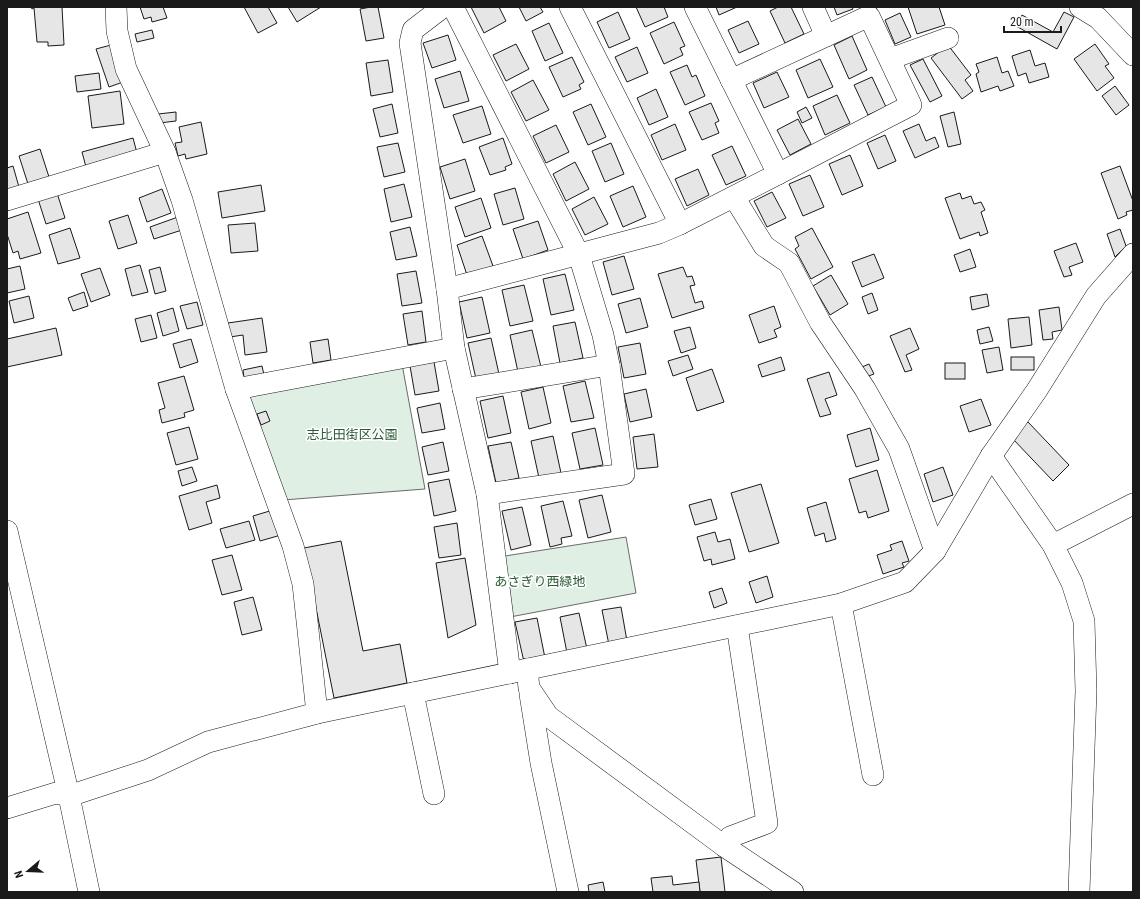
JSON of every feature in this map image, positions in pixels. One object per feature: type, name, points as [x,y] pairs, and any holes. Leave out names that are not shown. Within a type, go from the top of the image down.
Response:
[{"type":"street","points":[[116,7],[117,31],[126,69],[165,152],[182,200],[236,389],[293,546],[303,584],[317,713]]},
{"type":"street","points":[[443,7],[413,30],[410,43],[447,290],[454,348],[487,494],[522,676],[568,892]]},
{"type":"street","points":[[453,7],[579,255],[603,335],[609,365],[624,474],[487,494]]},
{"type":"street","points":[[570,7],[680,224]]},
{"type":"street","points":[[695,7],[778,174]]},
{"type":"street","points":[[813,7],[826,36]]},
{"type":"street","points":[[1080,7],[1098,18],[1133,56]]},
{"type":"street","points":[[447,290],[659,233],[734,197],[912,105],[869,16],[731,80]]},
{"type":"street","points":[[890,59],[948,38]]},
{"type":"street","points":[[7,200],[165,152]]},
{"type":"street","points":[[734,197],[764,246],[789,263],[820,322],[865,389],[899,449],[935,551]]},
{"type":"street","points":[[7,808],[56,793],[69,796],[148,770],[208,742],[317,713],[413,693],[522,676],[737,626],[840,604],[905,582],[935,551],[991,456],[1037,390],[1096,296],[1133,254]]},
{"type":"street","points":[[236,389],[454,348]]},
{"type":"street","points":[[464,390],[609,365]]},
{"type":"street","points":[[991,456],[1053,545],[1072,583],[1084,621],[1086,691],[1080,892]]},
{"type":"street","points":[[1053,545],[1133,504]]},
{"type":"street","points":[[7,531],[15,600],[69,796],[89,892]]},
{"type":"street","points":[[840,604],[873,775]]},
{"type":"street","points":[[724,846],[730,837],[767,823],[737,626]]},
{"type":"street","points":[[522,676],[548,716],[632,776],[724,846],[793,892]]},
{"type":"street","points":[[413,693],[434,794]]},
{"type":"green space","name":"志比田街区公園","points":[[402,364],[425,489],[283,500],[245,398],[250,392]]},
{"type":"green space","name":"あさぎり西緑地","points":[[626,537],[636,593],[510,617],[505,556]]},
{"type":"building","points":[[31,7],[62,7],[64,45],[48,46],[48,42],[37,42],[34,8],[32,9]]},
{"type":"building","points":[[140,7],[163,7],[167,18],[152,22],[151,17],[144,19]]},
{"type":"building","points":[[244,7],[268,7],[277,23],[258,33]]},
{"type":"building","points":[[288,7],[321,7],[297,22]]},
{"type":"building","points":[[378,7],[384,38],[366,41],[360,9]]},
{"type":"building","points":[[471,7],[499,7],[506,21],[484,33]]},
{"type":"building","points":[[519,7],[540,7],[543,12],[526,21]]},
{"type":"building","points":[[636,7],[664,7],[668,17],[645,27]]},
{"type":"building","points":[[716,7],[737,7],[719,15]]},
{"type":"building","points":[[778,7],[791,7],[804,34],[785,43],[770,11]]},
{"type":"building","points":[[834,7],[852,7],[853,9],[837,15]]},
{"type":"building","points":[[908,7],[939,7],[945,25],[917,34]]},
{"type":"building","points":[[618,12],[630,39],[609,48],[597,22]]},
{"type":"building","points":[[1064,12],[1074,17],[1057,49],[1016,26],[1022,15],[1053,32]]},
{"type":"building","points":[[900,13],[911,37],[895,44],[885,20]]},
{"type":"building","points":[[748,21],[759,44],[739,53],[728,30]]},
{"type":"building","points":[[674,22],[685,46],[680,48],[683,55],[664,64],[650,33]]},
{"type":"building","points":[[549,23],[563,53],[545,61],[532,31]]},
{"type":"building","points":[[152,30],[154,38],[137,42],[135,34]]},
{"type":"building","points":[[448,35],[456,60],[432,68],[423,43]]},
{"type":"building","points":[[852,36],[867,70],[849,79],[834,45]]},
{"type":"building","points":[[516,44],[529,69],[506,81],[493,55]]},
{"type":"building","points":[[1095,44],[1109,64],[1105,66],[1114,78],[1097,91],[1074,59]]},
{"type":"building","points":[[111,45],[123,82],[109,87],[96,49]]},
{"type":"building","points":[[948,45],[971,75],[965,80],[973,91],[962,99],[931,58]]},
{"type":"building","points":[[637,47],[648,73],[627,82],[615,57]]},
{"type":"building","points":[[1030,50],[1035,66],[1045,63],[1049,77],[1029,83],[1026,73],[1018,76],[1012,56]]},
{"type":"building","points":[[572,57],[584,82],[579,85],[581,89],[563,97],[549,67]]},
{"type":"building","points":[[997,57],[1002,73],[1008,71],[1014,86],[1000,91],[998,86],[981,92],[976,74],[979,72],[976,64]]},
{"type":"building","points":[[820,59],[833,87],[808,98],[796,70]]},
{"type":"building","points":[[923,59],[942,96],[930,102],[910,65]]},
{"type":"building","points":[[388,60],[393,92],[371,96],[366,63]]},
{"type":"building","points":[[687,65],[692,77],[696,75],[705,96],[685,105],[670,72]]},
{"type":"building","points":[[460,71],[469,101],[444,108],[435,79]]},
{"type":"building","points":[[777,72],[789,97],[764,108],[753,83]]},
{"type":"building","points":[[99,73],[101,89],[77,92],[75,76]]},
{"type":"building","points":[[872,77],[886,107],[868,115],[854,85]]},
{"type":"building","points":[[533,80],[549,110],[526,121],[511,92]]},
{"type":"building","points":[[1115,86],[1129,105],[1116,115],[1102,96]]},
{"type":"building","points":[[656,89],[668,117],[649,125],[637,98]]},
{"type":"building","points":[[120,91],[124,124],[92,128],[88,96]]},
{"type":"building","points":[[837,95],[850,123],[825,135],[813,106]]},
{"type":"building","points":[[711,103],[719,121],[715,123],[719,133],[702,140],[689,112]]},
{"type":"building","points":[[392,104],[398,133],[380,137],[373,109]]},
{"type":"building","points":[[591,104],[606,137],[588,145],[573,112]]},
{"type":"building","points":[[482,106],[491,134],[463,143],[453,115]]},
{"type":"building","points":[[806,107],[812,118],[802,123],[797,112]]},
{"type":"building","points":[[176,112],[176,121],[159,123],[158,114]]},
{"type":"building","points":[[954,112],[961,144],[948,147],[940,116]]},
{"type":"building","points":[[798,119],[811,144],[790,155],[777,130]]},
{"type":"building","points":[[201,122],[207,154],[186,159],[185,154],[178,156],[175,143],[182,142],[179,127]]},
{"type":"building","points":[[675,124],[686,150],[662,160],[651,135]]},
{"type":"building","points":[[919,124],[926,141],[935,137],[939,147],[915,158],[903,131]]},
{"type":"building","points":[[556,125],[569,152],[546,163],[533,136]]},
{"type":"building","points":[[885,135],[896,161],[878,169],[867,143]]},
{"type":"building","points":[[133,138],[137,153],[86,167],[82,152]]},
{"type":"building","points":[[503,138],[512,164],[505,167],[506,170],[490,175],[479,147]]},
{"type":"building","points":[[398,143],[405,172],[384,177],[377,147]]},
{"type":"building","points":[[611,143],[624,174],[605,182],[592,151]]},
{"type":"building","points":[[732,146],[746,176],[726,185],[712,155]]},
{"type":"building","points":[[40,149],[49,177],[28,184],[19,156]]},
{"type":"building","points":[[850,155],[863,186],[842,195],[829,164]]},
{"type":"building","points":[[465,159],[475,191],[450,199],[440,167]]},
{"type":"building","points":[[575,162],[589,189],[566,201],[553,174]]},
{"type":"building","points":[[13,166],[19,187],[7,191],[7,168]]},
{"type":"building","points":[[1120,166],[1133,201],[1133,210],[1126,212],[1127,215],[1118,219],[1101,173]]},
{"type":"building","points":[[698,169],[709,195],[687,206],[675,179]]},
{"type":"building","points":[[810,175],[824,207],[803,216],[789,184]]},
{"type":"building","points":[[404,184],[412,217],[391,222],[384,189]]},
{"type":"building","points":[[261,185],[265,211],[222,218],[218,192]]},
{"type":"building","points":[[633,186],[646,217],[623,227],[610,196]]},
{"type":"building","points":[[515,188],[524,219],[503,225],[494,194]]},
{"type":"building","points":[[162,189],[171,213],[147,222],[139,198]]},
{"type":"building","points":[[772,192],[786,218],[767,227],[754,201]]},
{"type":"building","points":[[57,193],[65,218],[46,224],[38,199]]},
{"type":"building","points":[[960,193],[962,199],[971,196],[974,204],[981,202],[985,210],[981,212],[988,233],[980,236],[979,232],[960,239],[945,198]]},
{"type":"building","points":[[594,197],[608,224],[585,235],[572,209]]},
{"type":"building","points":[[481,198],[491,228],[465,237],[455,207]]},
{"type":"building","points":[[28,212],[41,253],[20,259],[18,251],[13,253],[7,234],[7,219]]},
{"type":"building","points":[[128,215],[137,243],[118,249],[109,221]]},
{"type":"building","points":[[178,217],[182,230],[154,239],[150,227]]},
{"type":"building","points":[[538,221],[548,250],[523,259],[513,229]]},
{"type":"building","points":[[255,223],[258,251],[231,253],[228,225]]},
{"type":"building","points":[[410,227],[417,256],[396,260],[390,232]]},
{"type":"building","points":[[70,228],[80,258],[58,264],[49,235]]},
{"type":"building","points":[[812,228],[833,267],[811,279],[795,249],[799,246],[795,237]]},
{"type":"building","points":[[1120,229],[1126,246],[1115,257],[1107,234]]},
{"type":"building","points":[[482,236],[493,266],[467,275],[457,245]]},
{"type":"building","points":[[1076,243],[1083,262],[1069,267],[1072,275],[1064,277],[1054,251]]},
{"type":"building","points":[[970,249],[976,267],[960,272],[954,255]]},
{"type":"building","points":[[874,254],[884,278],[862,287],[852,262]]},
{"type":"building","points":[[624,256],[634,289],[612,295],[603,262]]},
{"type":"building","points":[[140,265],[148,292],[132,296],[125,269]]},
{"type":"building","points":[[20,266],[25,289],[7,293],[7,269]]},
{"type":"building","points":[[160,267],[166,291],[155,294],[149,270]]},
{"type":"building","points":[[683,267],[687,277],[692,276],[695,285],[690,286],[695,303],[702,301],[704,308],[672,318],[658,274]]},
{"type":"building","points":[[100,268],[110,295],[91,302],[81,274]]},
{"type":"building","points":[[416,271],[422,303],[402,306],[397,274]]},
{"type":"building","points":[[565,274],[574,310],[551,315],[543,279]]},
{"type":"building","points":[[831,275],[848,304],[830,315],[813,286]]},
{"type":"building","points":[[524,285],[533,321],[510,326],[502,290]]},
{"type":"building","points":[[84,292],[88,306],[73,311],[68,298]]},
{"type":"building","points":[[872,293],[878,310],[868,314],[862,297]]},
{"type":"building","points":[[987,294],[989,306],[972,310],[970,297]]},
{"type":"building","points":[[29,296],[34,318],[14,323],[9,301]]},
{"type":"building","points":[[482,297],[490,333],[467,338],[459,302]]},
{"type":"building","points":[[640,298],[648,327],[626,333],[618,304]]},
{"type":"building","points":[[197,302],[203,325],[187,329],[180,306]]},
{"type":"building","points":[[774,306],[781,327],[774,330],[777,337],[759,343],[749,315]]},
{"type":"building","points":[[1059,307],[1062,330],[1052,332],[1053,339],[1043,340],[1039,310]]},
{"type":"building","points":[[173,308],[179,331],[163,336],[157,313]]},
{"type":"building","points":[[422,311],[426,342],[408,345],[403,314]]},
{"type":"building","points":[[151,315],[157,338],[141,342],[135,319]]},
{"type":"building","points":[[1029,317],[1032,345],[1011,348],[1008,319]]},
{"type":"building","points":[[262,318],[267,352],[245,355],[243,335],[230,337],[228,323]]},
{"type":"building","points":[[575,322],[583,358],[560,363],[553,326]]},
{"type":"building","points":[[690,327],[696,348],[681,353],[674,331]]},
{"type":"building","points":[[989,327],[993,341],[980,344],[977,330]]},
{"type":"building","points":[[56,328],[62,355],[7,367],[7,339]]},
{"type":"building","points":[[910,328],[919,349],[906,355],[912,370],[905,372],[890,336]]},
{"type":"building","points":[[532,330],[541,367],[518,372],[510,335]]},
{"type":"building","points":[[491,338],[499,374],[476,379],[468,343]]},
{"type":"building","points":[[191,339],[198,362],[180,368],[173,344]]},
{"type":"building","points":[[328,339],[331,360],[313,363],[310,342]]},
{"type":"building","points":[[640,343],[646,374],[624,378],[618,347]]},
{"type":"building","points":[[999,347],[1003,370],[987,373],[982,350]]},
{"type":"building","points":[[688,355],[693,369],[673,376],[668,361]]},
{"type":"building","points":[[781,357],[785,370],[762,377],[758,365]]},
{"type":"building","points":[[1011,357],[1034,357],[1034,370],[1011,370]]},
{"type":"building","points":[[434,362],[439,391],[415,395],[410,366]]},
{"type":"building","points":[[945,363],[965,363],[965,379],[945,379]]},
{"type":"building","points":[[869,364],[874,374],[866,377],[862,367]]},
{"type":"building","points":[[262,366],[264,375],[244,378],[243,370]]},
{"type":"building","points":[[712,369],[724,402],[697,411],[686,378]]},
{"type":"building","points":[[829,372],[837,395],[825,399],[831,414],[820,417],[807,379]]},
{"type":"building","points":[[184,376],[194,410],[184,413],[185,417],[162,423],[159,410],[165,408],[158,383]]},
{"type":"building","points":[[585,381],[594,418],[571,422],[563,386]]},
{"type":"building","points":[[543,387],[551,423],[529,429],[521,392]]},
{"type":"building","points":[[646,389],[652,417],[630,422],[624,394]]},
{"type":"building","points":[[503,396],[511,433],[488,438],[480,401]]},
{"type":"building","points":[[981,399],[991,425],[969,432],[960,406]]},
{"type":"building","points":[[440,403],[445,429],[422,433],[417,408]]},
{"type":"building","points":[[266,411],[270,421],[261,425],[257,414]]},
{"type":"building","points":[[1028,422],[1069,465],[1053,481],[1012,438]]},
{"type":"building","points":[[189,427],[198,459],[176,465],[167,433]]},
{"type":"building","points":[[595,428],[603,465],[580,469],[572,433]]},
{"type":"building","points":[[870,428],[879,460],[856,467],[847,435]]},
{"type":"building","points":[[654,434],[658,467],[637,469],[633,437]]},
{"type":"building","points":[[553,436],[561,473],[539,478],[531,441]]},
{"type":"building","points":[[443,442],[449,471],[428,475],[422,447]]},
{"type":"building","points":[[511,442],[519,478],[496,483],[488,446]]},
{"type":"building","points":[[192,467],[197,481],[182,486],[178,471]]},
{"type":"building","points":[[943,467],[953,495],[933,502],[924,474]]},
{"type":"building","points":[[877,470],[889,511],[868,518],[866,511],[859,513],[849,479]]},
{"type":"building","points":[[449,479],[456,511],[434,516],[428,483]]},
{"type":"building","points":[[761,484],[779,543],[749,552],[731,493]]},
{"type":"building","points":[[217,485],[220,498],[206,502],[212,523],[189,530],[179,496]]},
{"type":"building","points":[[602,495],[611,532],[588,538],[579,500]]},
{"type":"building","points":[[711,499],[717,519],[695,525],[689,505]]},
{"type":"building","points":[[563,501],[572,536],[561,538],[562,544],[550,547],[541,506]]},
{"type":"building","points":[[826,502],[836,539],[826,542],[824,533],[815,536],[807,508]]},
{"type":"building","points":[[522,507],[531,545],[511,550],[502,511]]},
{"type":"building","points":[[273,510],[281,535],[260,541],[253,516]]},
{"type":"building","points":[[249,521],[255,540],[226,548],[220,529]]},
{"type":"building","points":[[457,523],[461,555],[439,558],[434,527]]},
{"type":"building","points":[[715,532],[718,542],[730,539],[735,559],[712,565],[711,559],[704,561],[697,537]]},
{"type":"building","points":[[341,541],[363,651],[400,644],[407,683],[334,698],[304,548]]},
{"type":"building","points":[[902,541],[909,561],[902,563],[904,567],[883,574],[877,555],[892,550],[890,545]]},
{"type":"building","points":[[232,555],[242,590],[222,595],[212,560]]},
{"type":"building","points":[[465,558],[476,625],[448,638],[436,563]]},
{"type":"building","points":[[767,576],[773,597],[756,603],[749,582]]},
{"type":"building","points":[[722,588],[727,603],[714,608],[709,592]]},
{"type":"building","points":[[253,597],[262,630],[242,635],[234,602]]},
{"type":"building","points":[[621,607],[627,641],[609,645],[602,610]]},
{"type":"building","points":[[579,613],[587,649],[567,653],[560,617]]},
{"type":"building","points":[[537,618],[545,658],[524,662],[515,622]]},
{"type":"building","points":[[721,857],[725,892],[700,892],[696,860]]},
{"type":"building","points":[[672,876],[673,885],[699,882],[700,892],[653,892],[651,878]]},
{"type":"building","points":[[603,882],[605,892],[589,892],[588,885]]}]
